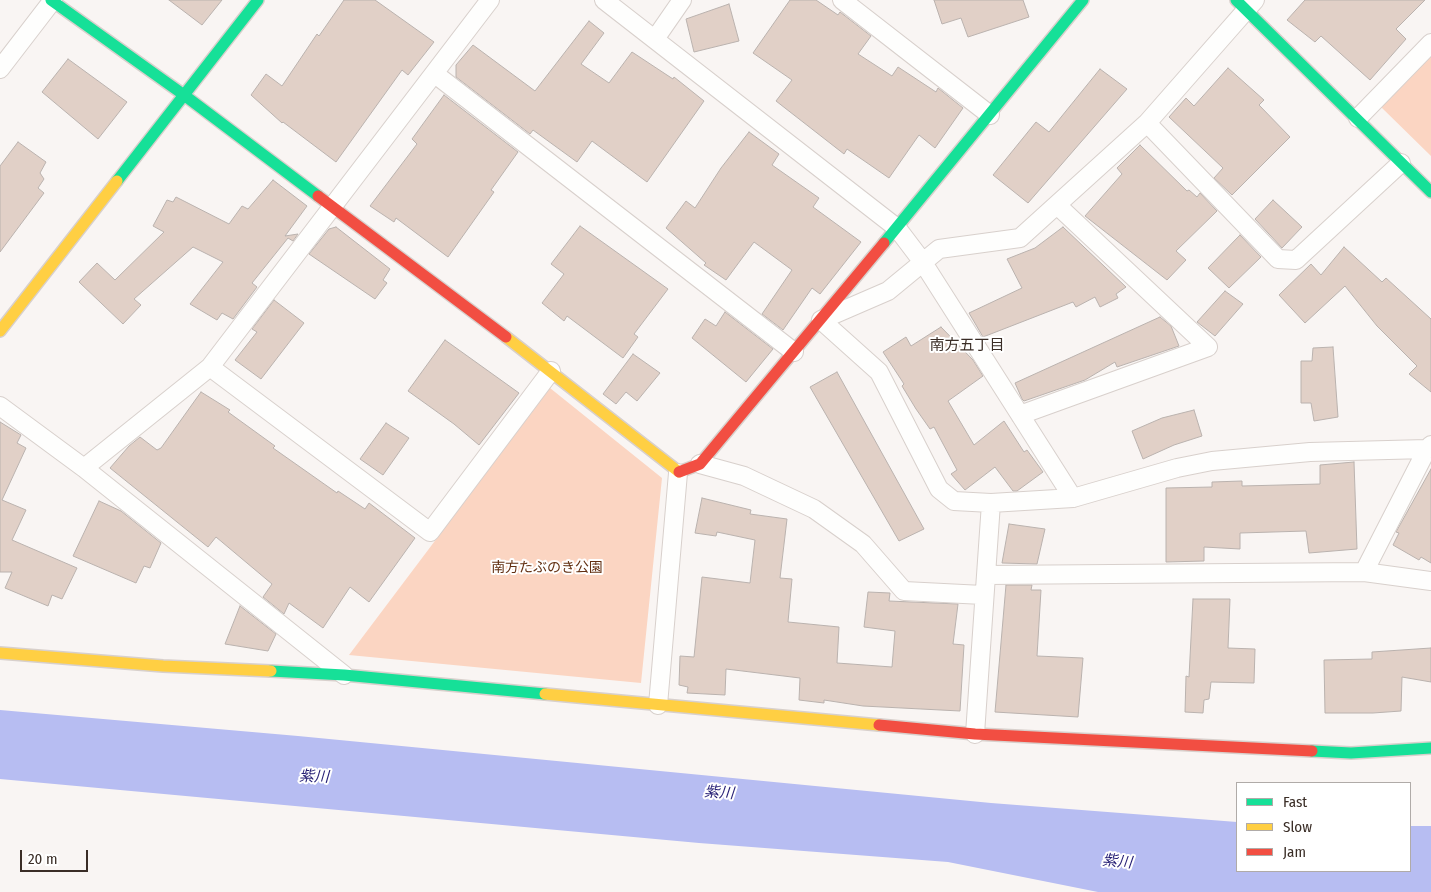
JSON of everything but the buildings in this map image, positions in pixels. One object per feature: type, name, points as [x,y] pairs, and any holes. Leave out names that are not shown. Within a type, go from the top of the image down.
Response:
[{"type":"street","points":[[0,69],[52,0],[184,95],[552,371],[678,473]]},
{"type":"street","points":[[0,331],[258,0]]},
{"type":"street","points":[[84,468],[210,367],[490,0]]},
{"type":"street","points":[[604,0],[897,228],[922,261],[1073,498]]},
{"type":"street","points":[[655,39],[682,0]]},
{"type":"street","points":[[842,0],[990,115]]},
{"type":"street","points":[[678,473],[700,464],[897,228],[1083,0]]},
{"type":"street","points":[[821,320],[888,291],[922,261],[939,249],[1020,238],[1058,206],[1147,123],[1246,3],[1431,192]]},
{"type":"street","points":[[1358,118],[1431,43]]},
{"type":"street","points":[[435,74],[794,352]]},
{"type":"street","points":[[1147,123],[1278,259],[1296,260],[1401,163]]},
{"type":"street","points":[[1020,415],[1208,347],[1058,206]]},
{"type":"street","points":[[821,320],[879,372],[939,488],[954,501],[991,502],[1073,498],[1177,468],[1212,461],[1310,452],[1429,447],[1364,572]]},
{"type":"street","points":[[210,367],[430,532],[552,371]]},
{"type":"street","points":[[0,406],[84,468],[344,675]]},
{"type":"street","points":[[700,464],[744,476],[814,509],[863,544],[904,591],[983,595]]},
{"type":"street","points":[[658,706],[678,473]]},
{"type":"street","points":[[975,734],[983,595],[991,502]]},
{"type":"street","points":[[986,576],[1364,572],[1431,581]]},
{"type":"street","points":[[0,653],[164,666],[344,675],[658,706],[975,734],[1351,753],[1431,748]]},
{"type":"green space","points":[[1431,55],[1431,156],[1381,107]]},
{"type":"green space","name":"南方たぶのき公園","points":[[550,388],[662,478],[641,683],[349,655]]},
{"type":"water","name":"紫川","points":[[0,710],[298,736],[991,803],[1236,822],[1236,872],[1411,872],[1411,826],[1431,826],[1431,892],[1098,892],[948,862],[699,843],[0,779]]},
{"type":"traffic: fast","points":[[51,0],[184,95],[318,196]]},
{"type":"traffic: fast","points":[[117,181],[258,0]]},
{"type":"traffic: fast","points":[[884,243],[1083,0]]},
{"type":"traffic: fast","points":[[1236,0],[1431,192]]},
{"type":"traffic: fast","points":[[271,671],[344,675],[545,694]]},
{"type":"traffic: fast","points":[[1312,751],[1351,753],[1431,748]]},
{"type":"traffic: slow","points":[[0,331],[117,181]]},
{"type":"traffic: slow","points":[[506,337],[679,472]]},
{"type":"traffic: slow","points":[[0,653],[163,666],[271,671]]},
{"type":"traffic: slow","points":[[545,694],[879,725]]},
{"type":"traffic: jam","points":[[318,196],[506,337]]},
{"type":"traffic: jam","points":[[679,472],[700,464],[884,243]]},
{"type":"traffic: jam","points":[[879,725],[975,734],[1312,751]]},
{"type":"district","name":"南方五丁目","points":[[967,346]]}]
